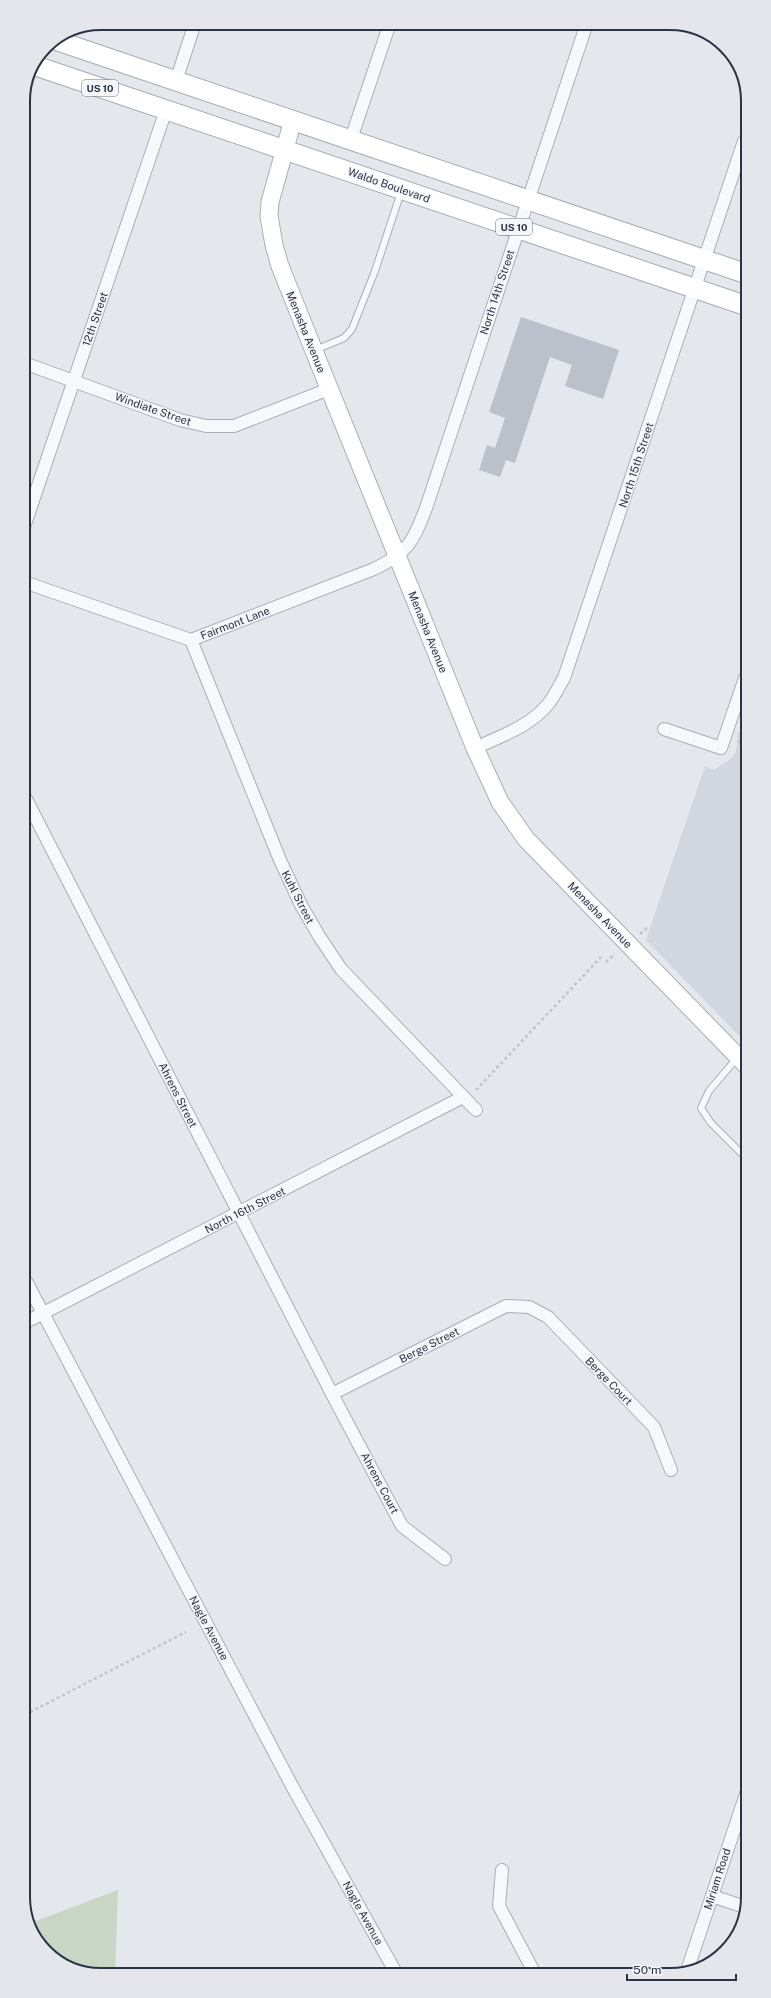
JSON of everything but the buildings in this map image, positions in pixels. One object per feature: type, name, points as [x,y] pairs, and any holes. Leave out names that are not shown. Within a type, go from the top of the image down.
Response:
[{"type":"main road","points":[[62,42],[741,272]]},
{"type":"main road","name":"Waldo Boulevard","points":[[39,67],[741,303]]},
{"type":"street","points":[[176,80],[194,30]]},
{"type":"street","points":[[351,139],[388,30]]},
{"type":"street","name":"North 14th Street","points":[[397,556],[410,543],[421,521],[585,30]]},
{"type":"street","name":"12th Street","points":[[30,509],[166,110]]},
{"type":"street","name":"Menasha Avenue","points":[[293,120],[270,202],[270,231],[280,266],[475,748],[500,802],[526,839],[741,1060]]},
{"type":"street","name":"North 15th Street","points":[[475,748],[514,730],[532,719],[549,703],[564,678],[741,150]]},
{"type":"street","name":"Windiate Street","points":[[30,365],[180,420],[218,427],[241,424],[329,389]]},
{"type":"street","name":"Fairmont Lane","points":[[30,584],[192,640],[370,571],[397,556]]},
{"type":"street","name":"Kuhl Street","points":[[192,640],[280,860],[301,905],[319,936],[341,969],[476,1110]]},
{"type":"street","points":[[664,729],[721,748],[741,690]]},
{"type":"street","name":"Ahrens Street","points":[[30,807],[332,1394]]},
{"type":"street","name":"North 16th Street","points":[[30,1320],[463,1097]]},
{"type":"street","name":"Nagle Avenue","points":[[30,1289],[292,1786],[393,1968]]},
{"type":"street","name":"Berge Street","points":[[332,1394],[506,1306],[529,1307]]},
{"type":"street","name":"Berge Court","points":[[529,1307],[548,1317],[654,1428],[671,1470]]},
{"type":"street","name":"Ahrens Court","points":[[332,1394],[402,1526],[445,1559]]},
{"type":"street","name":"Miriam Road","points":[[689,1965],[741,1809]]},
{"type":"street","points":[[502,1870],[499,1906],[532,1968]]},
{"type":"street","points":[[712,1896],[741,1906]]},
{"type":"lane","points":[[314,351],[344,338],[352,329],[375,271],[402,189]]},
{"type":"lane","points":[[741,1062],[709,1091],[701,1108],[711,1123],[741,1153]]},
{"type":"path","points":[[640,934],[648,928]]},
{"type":"path","points":[[606,962],[614,955]]},
{"type":"path","points":[[476,1090],[601,957]]},
{"type":"path","points":[[30,1712],[186,1632]]},
{"type":"shaded area","points":[[738,732],[741,733],[741,1038],[646,940],[705,766],[714,770],[731,759],[736,752]]},
{"type":"green space","points":[[118,1890],[115,1968],[87,1967],[74,1963],[58,1953],[48,1944],[37,1928],[35,1922]]}]
